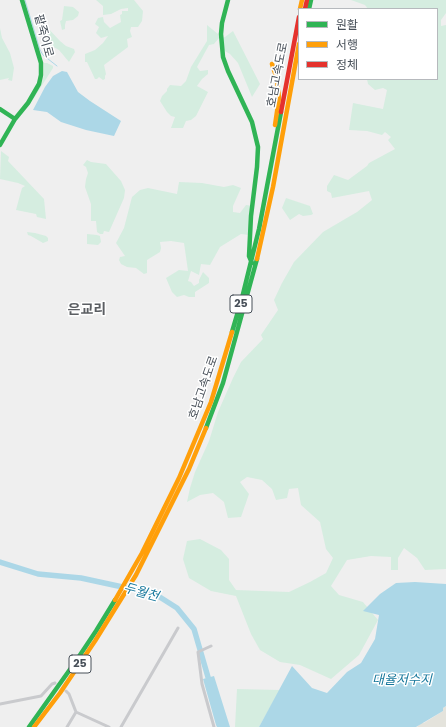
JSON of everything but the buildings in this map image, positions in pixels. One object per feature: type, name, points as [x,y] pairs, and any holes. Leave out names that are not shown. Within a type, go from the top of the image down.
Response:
[{"type":"main road","name":"팥죽이로","points":[[0,145],[15,119],[28,103],[39,84],[41,75],[41,63],[22,0]]},
{"type":"main road","points":[[228,0],[222,23],[221,34],[223,57],[252,122],[258,146],[251,216],[249,256],[252,263]]},
{"type":"main road","name":"호남고속도로","points":[[29,727],[76,662],[115,600],[169,500],[200,431],[211,402],[231,338],[252,263],[288,82],[298,22]]},
{"type":"main road","name":"호남고속도로","points":[[34,727],[60,693],[95,641],[136,575],[189,469],[212,415],[248,297],[261,246],[298,50]]},
{"type":"main road","points":[[292,84],[298,63]]},
{"type":"main road","points":[[272,64],[277,79],[279,98],[274,131],[275,146]]},
{"type":"main road","points":[[0,109],[15,119]]},
{"type":"street","points":[[121,727],[178,628]]},
{"type":"street","points":[[211,646],[198,652],[202,684],[214,727]]},
{"type":"street","points":[[0,704],[42,696],[52,684],[55,684]]},
{"type":"street","points":[[66,691],[69,694],[76,712],[109,727]]},
{"type":"street","points":[[67,727],[76,712]]},
{"type":"shaded area","points":[[446,706],[446,727],[417,727],[421,723],[424,723],[443,711],[443,708]]},
{"type":"green space","points":[[96,0],[134,0],[143,11],[142,21],[138,27],[131,27],[130,31],[132,37],[127,39],[128,47],[104,65],[106,74],[105,79],[103,80],[99,77],[95,79],[87,62],[85,62],[85,54],[95,50],[108,36],[101,38],[96,33],[99,27],[95,24],[98,18],[103,17],[104,22],[110,28],[121,22],[120,15],[122,14],[122,11],[128,11],[128,8],[103,15],[103,6]]},
{"type":"green space","points":[[351,0],[446,0],[446,13],[441,20],[441,26],[446,25],[446,569],[425,570],[417,558],[404,548],[398,558],[398,570],[391,570],[391,557],[371,556],[347,560],[331,586],[339,595],[363,602],[378,620],[359,655],[331,679],[300,665],[280,662],[260,650],[251,634],[236,596],[211,591],[189,578],[183,559],[187,541],[200,539],[221,550],[229,559],[229,580],[236,590],[289,592],[326,573],[333,558],[326,549],[320,522],[301,505],[298,488],[289,489],[287,498],[276,500],[272,489],[262,480],[247,477],[240,482],[249,494],[241,517],[228,518],[224,502],[213,493],[200,495],[187,502],[195,472],[209,441],[218,412],[233,378],[241,362],[263,339],[261,335],[278,310],[274,300],[294,262],[323,232],[357,212],[372,200],[369,191],[332,198],[331,193],[327,191],[327,186],[334,175],[348,180],[369,163],[395,149],[388,140],[391,137],[385,132],[382,135],[367,131],[349,130],[353,103],[383,109],[387,90],[383,88],[375,90],[368,84],[367,80],[438,80],[438,8],[367,8],[365,5]]},
{"type":"green space","points":[[64,6],[73,7],[79,12],[78,16],[73,20],[66,21],[65,29],[62,30],[60,21],[62,20]]},
{"type":"green space","points":[[40,18],[60,41],[66,46],[74,49],[75,52],[69,62],[59,50],[50,45],[44,35]]},
{"type":"green space","points":[[207,25],[218,34],[219,38],[214,44],[209,45],[197,67],[200,71],[208,70],[208,74],[197,86],[208,92],[196,116],[191,120],[186,121],[183,128],[171,128],[175,117],[171,116],[167,112],[160,101],[170,85],[181,86],[186,81],[191,67],[207,41]]},
{"type":"green space","points":[[0,28],[2,38],[10,53],[14,68],[12,81],[8,80],[9,78],[0,80]]},
{"type":"green space","points":[[233,31],[260,84],[252,97],[238,63],[230,54],[223,50],[222,38]]},
{"type":"green space","points":[[44,63],[53,66],[53,68],[32,100],[41,85],[44,75]]},
{"type":"green space","points":[[1,151],[9,157],[8,161],[44,199],[46,219],[37,217],[36,214],[16,210],[22,188],[25,186],[0,179]]},
{"type":"green space","points":[[87,160],[106,164],[121,181],[125,190],[124,198],[109,232],[104,231],[103,234],[97,232],[96,221],[91,221],[91,204],[85,187],[88,173],[86,167],[83,165]]},
{"type":"green space","points":[[179,182],[202,183],[224,187],[233,185],[241,188],[233,206],[233,212],[240,213],[246,205],[254,206],[249,235],[241,234],[220,247],[210,265],[201,264],[199,275],[191,271],[188,281],[194,286],[199,283],[203,272],[209,278],[209,283],[195,292],[195,297],[184,295],[177,297],[172,292],[166,278],[179,270],[188,271],[184,243],[171,241],[160,242],[160,252],[147,260],[147,273],[144,274],[136,268],[127,267],[121,264],[119,260],[120,257],[125,256],[116,243],[124,228],[132,197],[140,190],[148,188],[177,194]]},
{"type":"green space","points":[[286,198],[310,206],[313,214],[303,216],[299,214],[290,220],[282,208]]},
{"type":"green space","points":[[27,232],[46,236],[48,241],[43,243],[28,235]]},
{"type":"green space","points":[[87,234],[100,236],[101,242],[98,245],[87,244]]},
{"type":"green space","points":[[237,689],[280,690],[259,727],[235,727]]},
{"type":"water","points":[[62,71],[67,72],[78,92],[121,121],[114,136],[86,130],[61,122],[47,112],[33,110],[45,87],[53,76]]},
{"type":"water","name":"대율저수지","points":[[415,582],[446,584],[446,706],[443,708],[443,711],[416,727],[259,727],[292,666],[312,688],[327,693],[347,672],[361,663],[375,639],[379,615],[363,611],[380,594],[396,583]]},
{"type":"water","points":[[214,676],[230,727],[217,727],[216,725],[203,679]]},
{"type":"waterway","points":[[25,0],[40,50],[43,55],[57,66]]},
{"type":"waterway","name":"두월천","points":[[0,562],[38,574],[81,578],[155,594],[177,608],[194,629],[210,684]]},
{"type":"traffic: fast","points":[[0,145],[15,119],[28,103],[39,84],[41,75],[41,63],[22,0]]},
{"type":"traffic: fast","points":[[228,0],[222,23],[221,34],[223,57],[252,122],[258,147],[251,216],[249,256],[252,263]]},
{"type":"traffic: fast","points":[[309,8],[311,0]]},
{"type":"traffic: fast","points":[[0,109],[15,119]]},
{"type":"traffic: fast","points":[[232,332],[259,229],[281,112]]},
{"type":"traffic: fast","points":[[206,428],[223,383],[257,259]]},
{"type":"traffic: fast","points":[[29,727],[76,661],[115,600]]},
{"type":"traffic: slow","points":[[300,8],[302,0]]},
{"type":"traffic: slow","points":[[257,259],[273,187],[298,50]]},
{"type":"traffic: slow","points":[[272,64],[277,79],[279,98],[275,125]]},
{"type":"traffic: slow","points":[[115,600],[142,553],[179,478],[211,402],[232,332]]},
{"type":"traffic: slow","points":[[34,727],[60,693],[95,641],[136,575],[189,469],[206,428]]},
{"type":"traffic: jam","points":[[305,8],[307,0]]},
{"type":"traffic: jam","points":[[281,112],[298,22]]},
{"type":"district","name":"은교리","points":[[87,310]]}]
